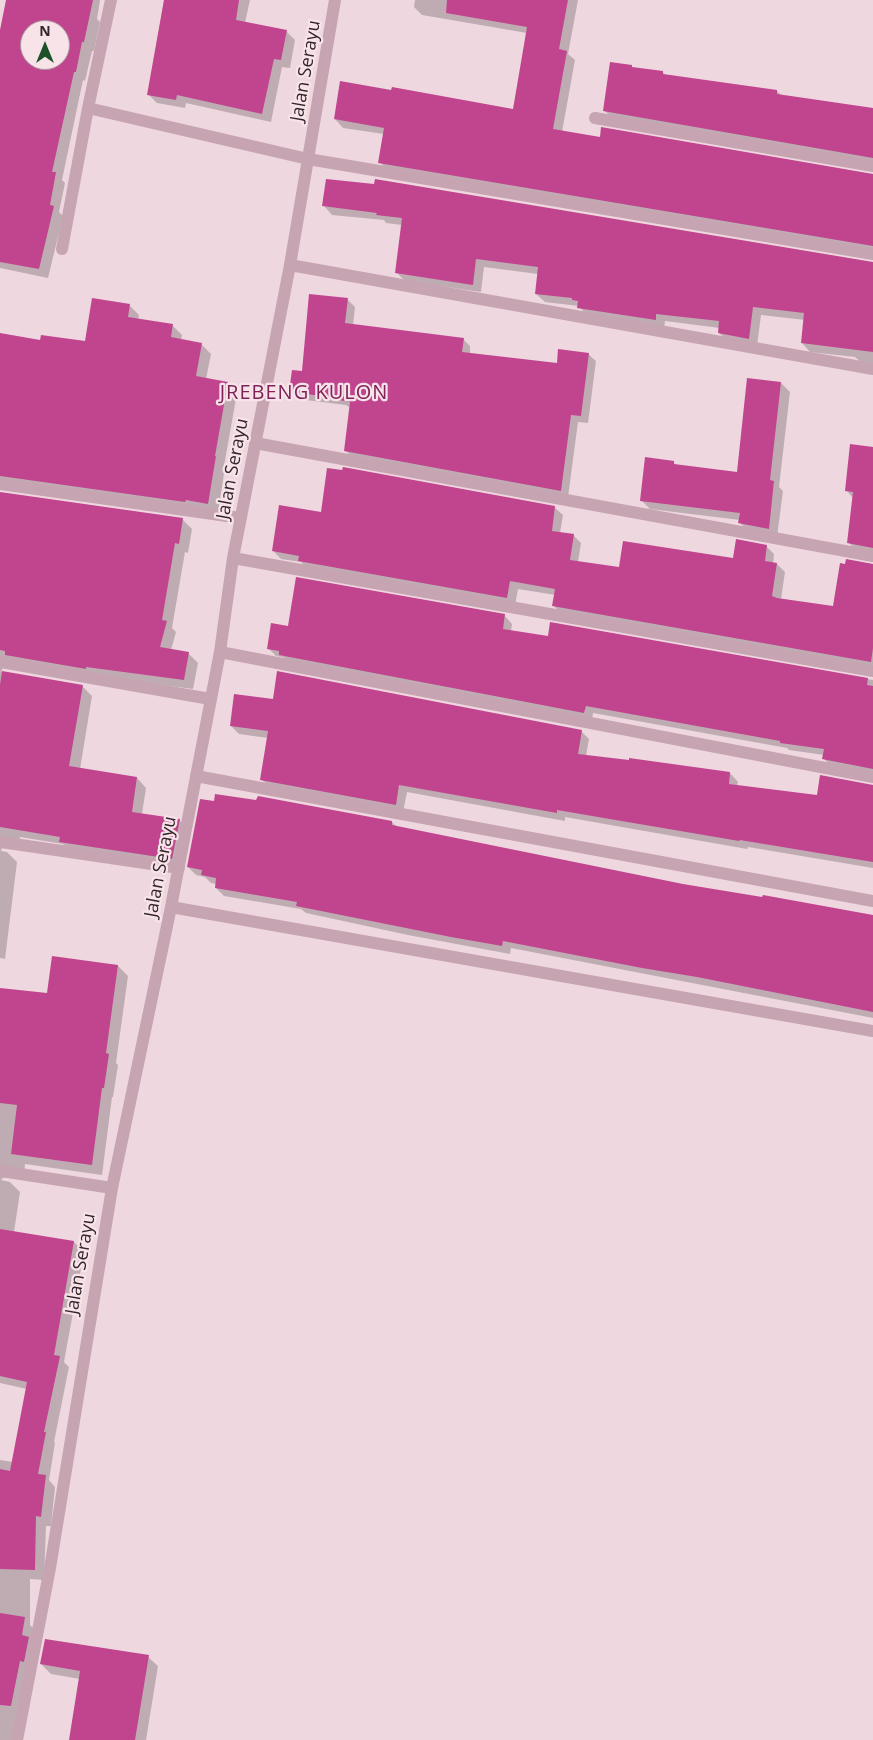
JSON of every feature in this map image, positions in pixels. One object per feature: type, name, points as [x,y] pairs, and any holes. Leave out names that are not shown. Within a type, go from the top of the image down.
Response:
[{"type":"street","points":[[62,249],[88,108],[111,0]]},
{"type":"street","name":"Jalan Serayu","points":[[17,1740],[50,1568],[112,1188],[179,868],[220,652],[233,558],[290,265],[335,0]]},
{"type":"street","points":[[88,108],[308,158],[873,254]]},
{"type":"street","points":[[596,118],[873,166]]},
{"type":"street","points":[[290,265],[873,369]]},
{"type":"street","points":[[255,443],[873,556]]},
{"type":"street","points":[[0,484],[241,518]]},
{"type":"street","points":[[233,558],[873,671]]},
{"type":"street","points":[[220,652],[873,777]]},
{"type":"street","points":[[0,662],[210,699]]},
{"type":"street","points":[[196,776],[873,901]]},
{"type":"street","points":[[0,842],[179,868]]},
{"type":"street","points":[[171,907],[873,1031]]},
{"type":"street","points":[[0,1171],[112,1188]]},
{"type":"building","points":[[6,0],[93,0],[84,42],[82,42],[76,72],[74,72],[52,172],[56,172],[50,205],[54,206],[39,269],[0,262],[0,30]]},
{"type":"building","points":[[164,0],[239,0],[236,20],[287,30],[281,60],[274,59],[262,114],[177,95],[176,100],[147,95]]},
{"type":"building","points":[[447,0],[568,0],[559,49],[567,51],[553,129],[600,137],[601,127],[873,174],[873,246],[378,163],[384,128],[334,119],[340,81],[391,90],[392,87],[513,109],[527,27],[446,13]]},
{"type":"building","points":[[610,62],[663,71],[663,74],[777,90],[777,94],[873,108],[873,158],[603,111]]},
{"type":"building","points":[[326,179],[374,184],[375,179],[873,262],[873,352],[801,343],[804,313],[753,307],[749,339],[718,333],[719,321],[656,314],[656,320],[577,308],[578,301],[572,300],[572,298],[535,294],[538,267],[476,259],[473,285],[395,273],[402,218],[322,206]]},
{"type":"building","points":[[309,294],[348,298],[345,323],[464,338],[462,352],[557,363],[558,349],[589,353],[581,416],[571,415],[561,491],[344,451],[350,402],[339,400],[340,398],[289,392],[292,370],[302,371]]},
{"type":"building","points":[[92,298],[130,304],[128,317],[173,324],[171,337],[202,343],[196,376],[228,382],[208,504],[0,476],[0,333],[40,340],[41,335],[85,341]]},
{"type":"building","points":[[747,378],[781,382],[770,480],[774,481],[769,529],[738,523],[740,513],[640,501],[645,457],[674,461],[674,464],[737,472]]},
{"type":"building","points":[[850,444],[873,447],[873,548],[847,543],[853,492],[845,491]]},
{"type":"building","points":[[343,467],[555,506],[552,531],[574,534],[570,560],[619,567],[623,541],[733,558],[736,539],[767,545],[765,561],[777,563],[772,596],[777,598],[833,606],[840,563],[845,564],[846,559],[873,564],[873,648],[871,662],[552,606],[555,589],[510,581],[507,598],[298,561],[299,556],[272,551],[279,505],[321,512],[327,468],[342,470]]},
{"type":"building","points":[[0,492],[183,518],[179,544],[175,543],[162,620],[167,621],[160,647],[189,652],[184,680],[86,667],[86,669],[5,655],[5,651],[0,650]]},
{"type":"building","points":[[296,577],[505,614],[503,629],[548,636],[550,622],[868,678],[867,685],[873,686],[873,769],[822,759],[824,749],[780,743],[780,741],[586,706],[584,713],[279,655],[279,651],[267,649],[271,623],[288,626]]},
{"type":"building","points":[[2,671],[83,685],[69,766],[137,777],[132,812],[180,819],[172,859],[59,842],[60,837],[0,827],[0,685]]},
{"type":"building","points":[[277,671],[582,730],[578,754],[629,760],[629,758],[730,772],[729,784],[817,795],[820,775],[873,785],[873,862],[557,810],[557,813],[399,785],[396,805],[260,780],[268,731],[230,726],[234,694],[273,699]]},
{"type":"building","points":[[215,794],[256,800],[258,796],[392,821],[392,825],[683,884],[762,897],[763,895],[873,915],[873,1012],[503,941],[502,946],[451,937],[296,906],[297,902],[215,888],[216,878],[201,875],[202,870],[187,867],[200,799],[214,801]]},
{"type":"building","points":[[52,956],[118,965],[106,1053],[109,1054],[104,1088],[102,1088],[92,1165],[11,1154],[17,1105],[0,1103],[0,988],[47,993]]},
{"type":"building","points":[[0,1229],[74,1241],[54,1355],[60,1356],[44,1432],[46,1432],[38,1474],[46,1475],[41,1517],[36,1516],[35,1570],[0,1569],[0,1469],[10,1471],[27,1382],[0,1376]]},
{"type":"building","points":[[0,1613],[25,1617],[22,1635],[29,1637],[24,1662],[20,1661],[11,1706],[0,1705]]},
{"type":"building","points":[[45,1639],[149,1655],[135,1740],[69,1740],[80,1671],[40,1664]]},
{"type":"district","name":"JREBENG KULON","points":[[304,393]]}]
